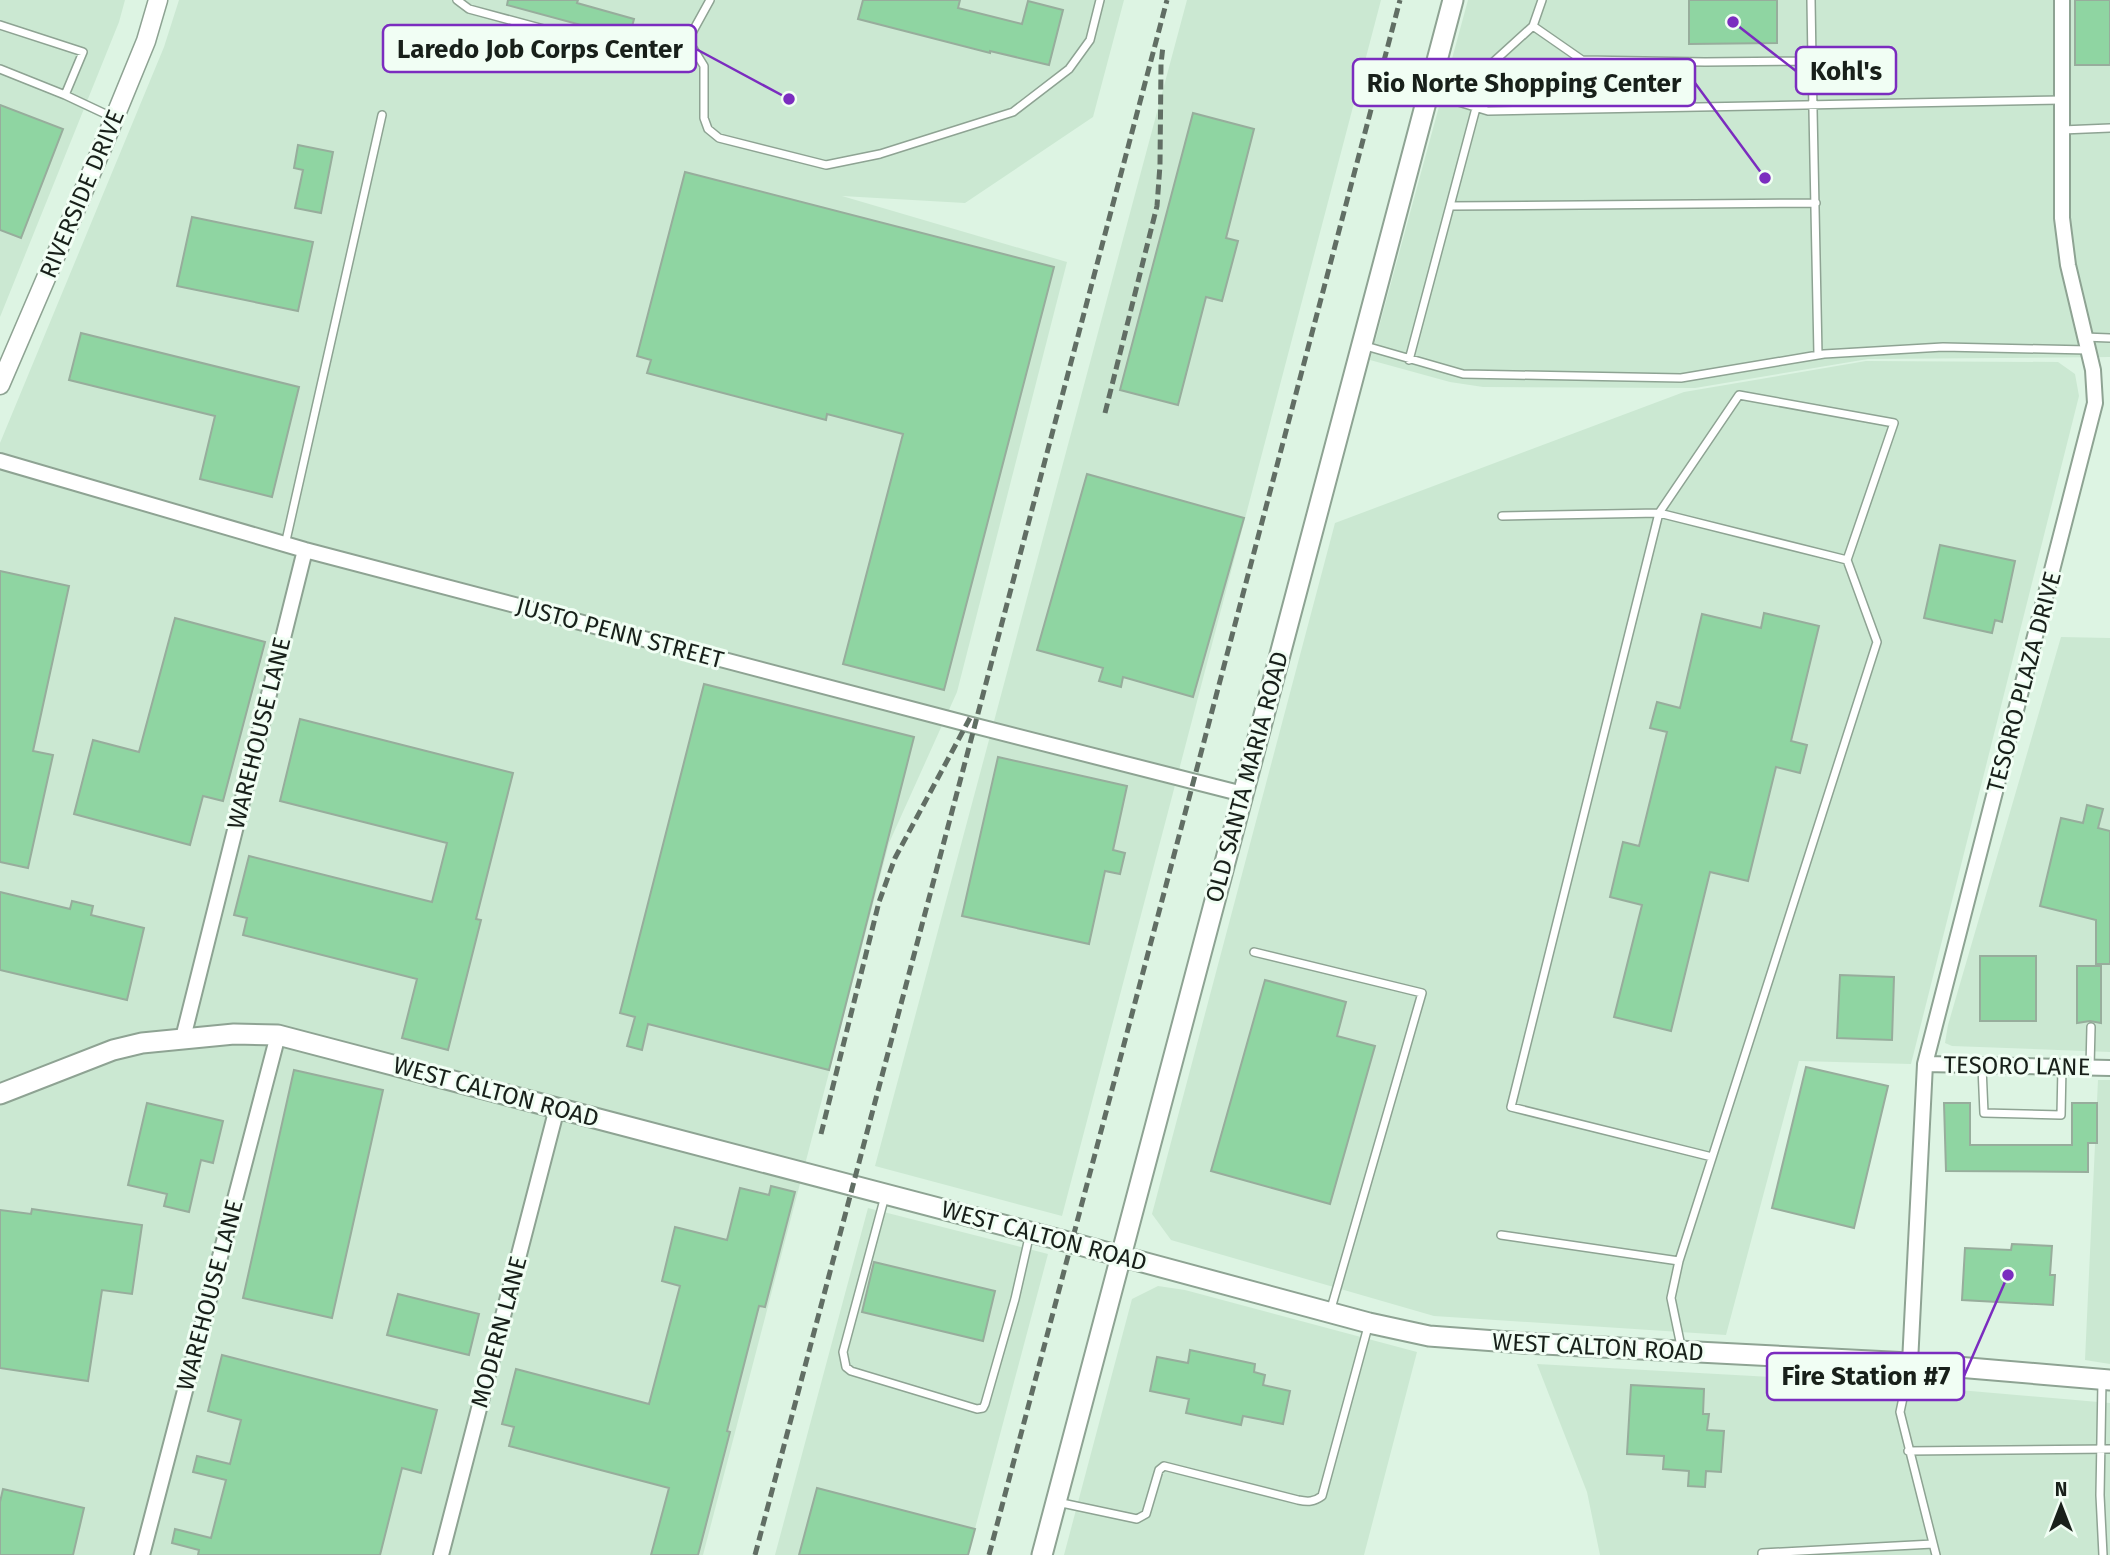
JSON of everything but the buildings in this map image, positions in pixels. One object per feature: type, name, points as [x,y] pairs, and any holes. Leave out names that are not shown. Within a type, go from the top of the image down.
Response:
[{"type":"main road","name":"OLD SANTA MARIA ROAD","points":[[1042,1555],[1453,0]]},
{"type":"main road","name":"WEST CALTON ROAD","points":[[0,1094],[113,1050],[142,1043],[234,1034],[278,1035],[1121,1256],[1369,1324],[1429,1336],[1910,1363],[2106,1379]]},
{"type":"street","name":"RIVERSIDE DRIVE","points":[[0,385],[146,41],[158,0]]},
{"type":"street","name":"TESORO PLAZA DRIVE","points":[[1910,1363],[1925,1064],[2095,403],[2093,370],[2068,265],[2062,218],[2062,0]]},
{"type":"street","name":"JUSTO PENN STREET","points":[[0,461],[285,545],[1242,794]]},
{"type":"street","name":"WAREHOUSE LANE","points":[[183,1038],[305,550]]},
{"type":"street","name":"WAREHOUSE LANE","points":[[142,1555],[278,1035]]},
{"type":"street","name":"TESORO LANE","points":[[1925,1064],[2110,1068]]},
{"type":"street","name":"MODERN LANE","points":[[441,1555],[557,1108]]},
{"type":"lane","points":[[457,0],[469,9],[644,56],[669,56],[688,40],[710,0]]},
{"type":"lane","points":[[688,40],[704,66],[704,118],[708,129],[719,138],[826,165],[880,154],[1013,113],[1069,69],[1090,40],[1100,0]]},
{"type":"lane","points":[[1409,360],[1476,108],[1490,65],[1533,26],[1542,0]]},
{"type":"lane","points":[[1811,0],[1818,355]]},
{"type":"lane","points":[[0,25],[83,52],[65,95]]},
{"type":"lane","points":[[1533,26],[1582,60],[1812,61]]},
{"type":"lane","points":[[0,69],[114,118]]},
{"type":"lane","points":[[1429,93],[1488,111],[2062,100]]},
{"type":"lane","points":[[285,545],[382,116]]},
{"type":"lane","points":[[2062,130],[2110,128]]},
{"type":"lane","points":[[1450,206],[1815,203]]},
{"type":"lane","points":[[1362,345],[1463,374],[1681,378],[1818,355],[1942,347],[2086,344],[2110,338]]},
{"type":"lane","points":[[1682,1352],[1671,1298],[1679,1261],[1877,642],[1847,560],[1894,423],[1739,395],[1659,513],[1511,1107],[1712,1157]]},
{"type":"lane","points":[[1502,516],[1659,513],[1847,560]]},
{"type":"lane","points":[[1254,952],[1422,993],[1329,1312]]},
{"type":"lane","points":[[2090,1068],[2091,1027]]},
{"type":"lane","points":[[1982,1066],[1984,1113],[2061,1115],[2062,1067]]},
{"type":"lane","points":[[886,1195],[843,1352],[846,1367],[851,1371],[977,1409],[983,1408],[985,1404],[1015,1299],[1030,1232]]},
{"type":"lane","points":[[1502,1235],[1679,1261]]},
{"type":"lane","points":[[1056,1502],[1137,1519],[1146,1514],[1158,1470],[1164,1466],[1298,1500],[1318,1500],[1322,1496],[1369,1324]]},
{"type":"lane","points":[[1910,1363],[1900,1412],[1936,1555]]},
{"type":"lane","points":[[2103,1555],[2100,1449],[2106,1379]]},
{"type":"lane","points":[[1909,1451],[2110,1449]]},
{"type":"lane","points":[[1762,1555],[1933,1544]]},
{"type":"shaded area","points":[[0,0],[125,0],[119,22],[0,317]]},
{"type":"shaded area","points":[[179,0],[1124,0],[1093,117],[965,203],[842,196],[1067,262],[957,692],[889,843],[703,1555],[0,1555],[0,443],[164,47]]},
{"type":"shaded area","points":[[1187,0],[1381,0],[1062,1216],[875,1166]]},
{"type":"shaded area","points":[[1468,0],[2110,0],[2110,357],[1868,359],[1695,388],[1483,387],[1450,382],[1370,360]]},
{"type":"shaded area","points":[[1866,361],[2058,362],[2075,374],[2079,396],[1911,1064],[1799,1061],[1726,1335],[1434,1316],[1171,1240],[1152,1214],[1335,523],[1684,392]]},
{"type":"shaded area","points":[[2061,637],[2110,638],[2110,1052],[1952,1046],[1945,1043],[1948,1025]]},
{"type":"shaded area","points":[[2098,1080],[2110,1080],[2110,1364],[2085,1360]]},
{"type":"shaded area","points":[[868,1208],[1048,1254],[968,1555],[775,1555]]},
{"type":"shaded area","points":[[1158,1286],[1185,1290],[1417,1352],[1364,1555],[1064,1555],[1132,1299]]},
{"type":"shaded area","points":[[1537,1364],[1878,1383],[2110,1403],[2110,1555],[1600,1555],[1587,1492]]},
{"type":"railway","points":[[755,1555],[1167,0]]},
{"type":"railway","points":[[989,1555],[1400,0]]},
{"type":"railway","points":[[1105,413],[1157,206],[1163,46]]},
{"type":"railway","points":[[821,1134],[879,902],[895,858],[970,718]]},
{"type":"place","name":"Kohl's","points":[[1733,22]]},
{"type":"place","name":"Laredo Job Corps Center","points":[[789,99]]},
{"type":"place","name":"Rio Norte Shopping Center","points":[[1765,178]]},
{"type":"place","name":"Fire Station #7","points":[[2008,1275]]}]
